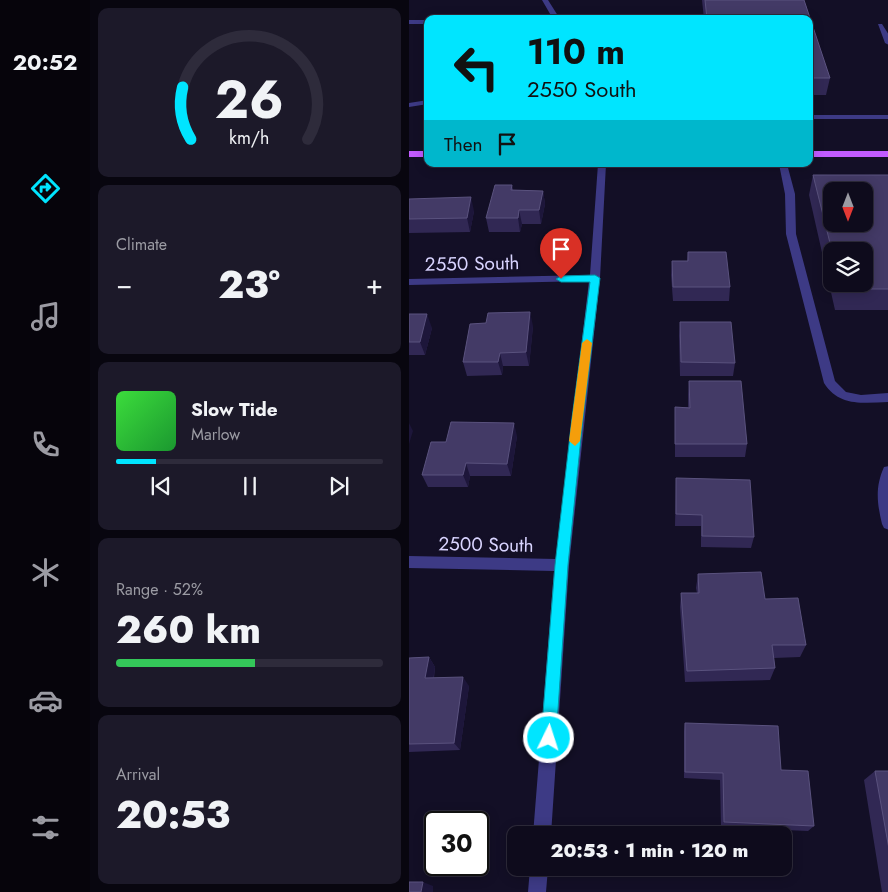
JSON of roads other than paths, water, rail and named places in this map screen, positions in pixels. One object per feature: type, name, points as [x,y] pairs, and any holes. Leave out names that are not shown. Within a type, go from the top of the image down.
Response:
[{"type":"main road","points":[[409,154],[424,154]]},
{"type":"main road","points":[[813,154],[888,154]]},
{"type":"street","points":[[545,0],[554,15]]},
{"type":"street","points":[[409,22],[424,22]]},
{"type":"street","points":[[880,25],[888,42]]},
{"type":"street","points":[[409,105],[424,103]]},
{"type":"street","points":[[813,117],[888,117]]},
{"type":"street","points":[[543,826],[562,565],[577,418],[595,278],[602,167]]},
{"type":"street","points":[[784,167],[790,194],[791,234],[830,383],[843,396],[861,399],[888,397]]},
{"type":"street","name":"2550 South","points":[[409,282],[595,278]]},
{"type":"street","points":[[888,471],[884,480],[882,497],[888,524]]},
{"type":"street","name":"2500 South","points":[[409,562],[562,565]]},
{"type":"street","points":[[537,892],[538,876]]}]
